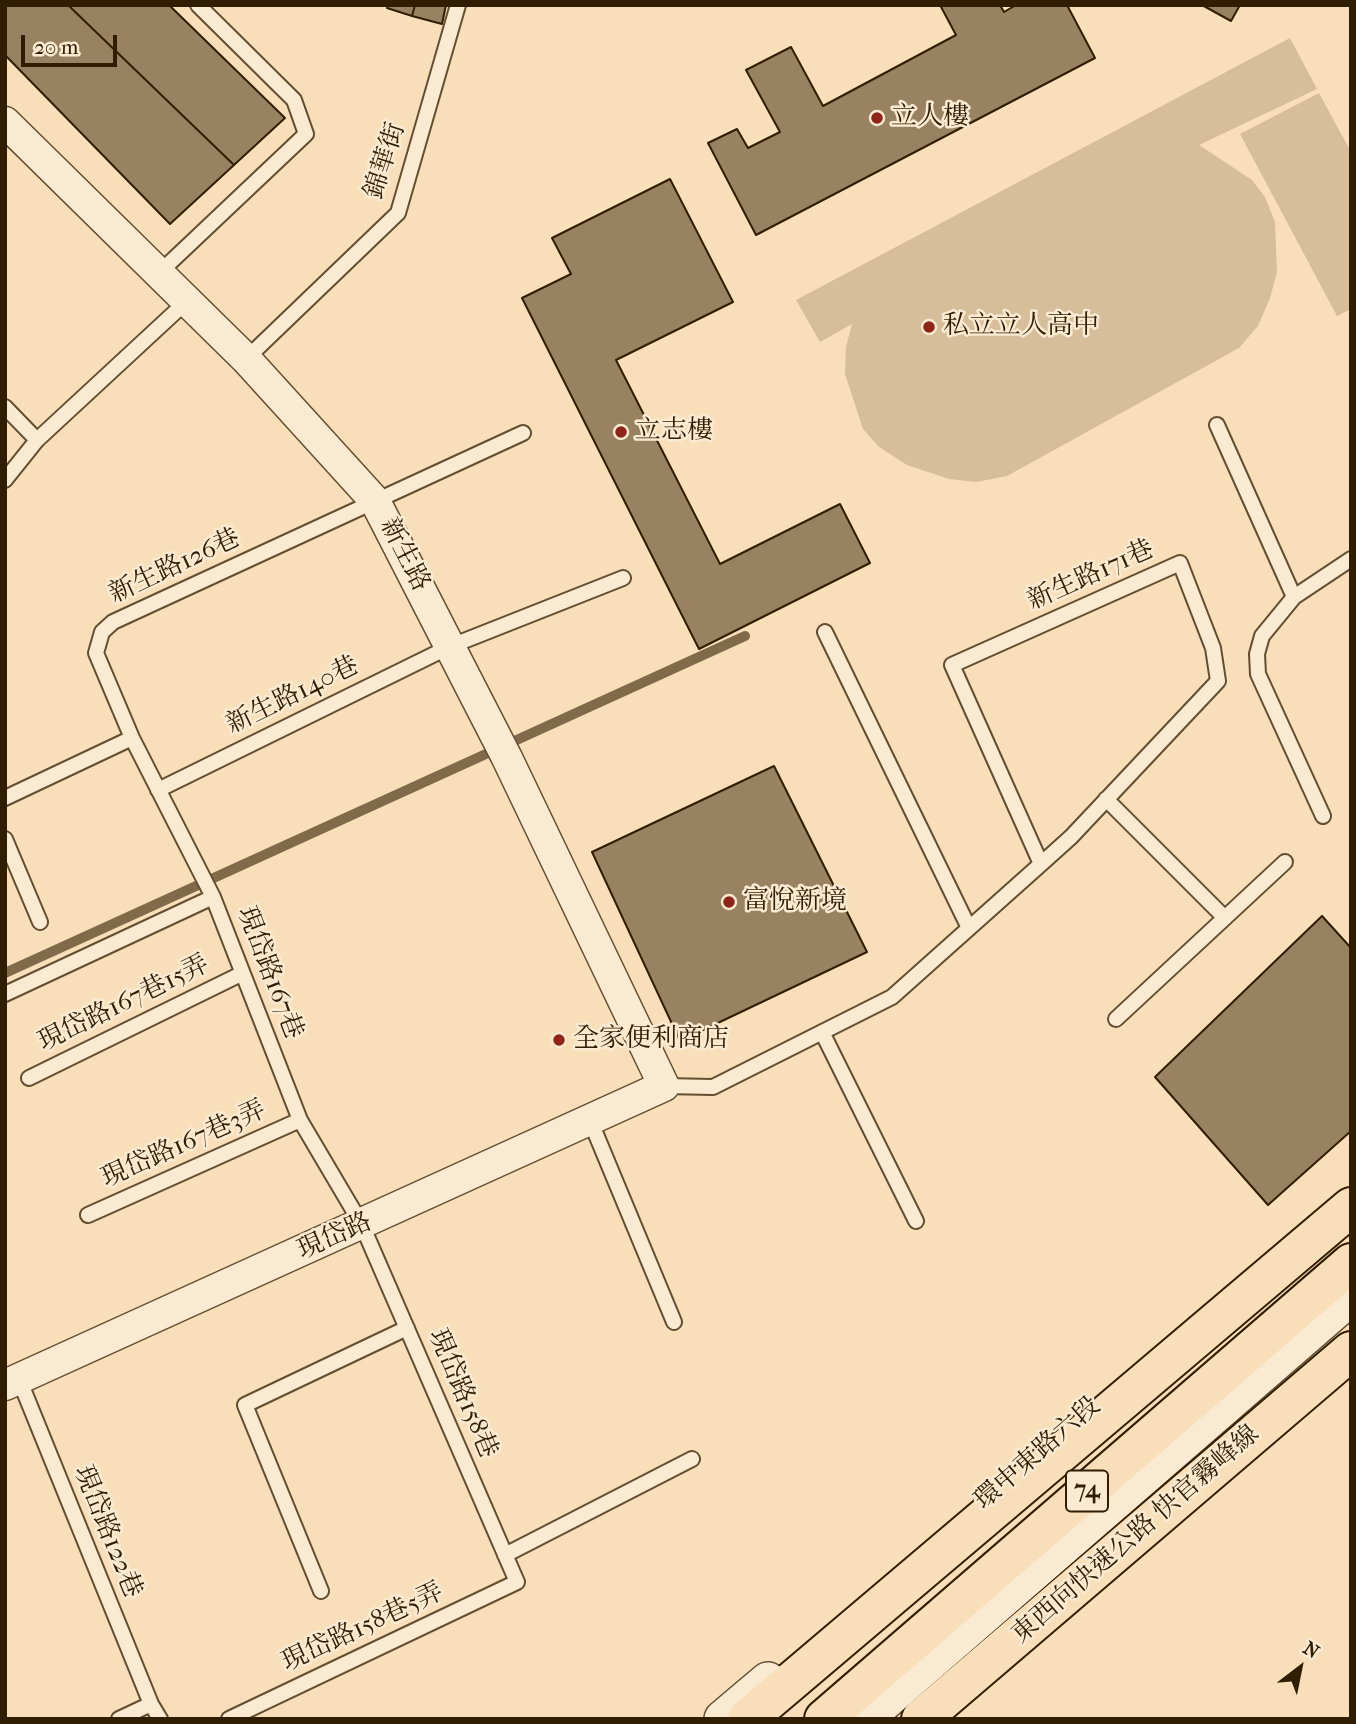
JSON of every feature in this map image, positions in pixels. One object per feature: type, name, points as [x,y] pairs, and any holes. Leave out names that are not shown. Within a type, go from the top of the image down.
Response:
[{"type":"highway","points":[[747,1719],[1351,1207]]},
{"type":"highway","name":"74","points":[[824,1719],[1351,1263]]},
{"type":"highway","name":"東西向快速公路 快官霧峰線","points":[[921,1719],[1351,1351]]},
{"type":"street","name":"新生路","points":[[5,122],[246,359],[375,501],[501,747],[664,1086]]},
{"type":"street","name":"現岱路","points":[[12,1382],[664,1086]]},
{"type":"street","name":"環中東路六段","points":[[723,1719],[901,1572],[1351,1187]]},
{"type":"street","points":[[864,1719],[1351,1296]]},
{"type":"lane","points":[[159,273],[306,134],[294,100],[198,5]]},
{"type":"lane","name":"錦華街","points":[[246,359],[398,213],[458,5]]},
{"type":"lane","points":[[5,480],[37,440],[186,302]]},
{"type":"lane","points":[[5,407],[37,440]]},
{"type":"lane","points":[[1217,425],[1294,597]]},
{"type":"lane","name":"新生路126巷","points":[[132,738],[96,653],[102,632],[113,622],[523,433]]},
{"type":"lane","points":[[1323,816],[1258,674],[1257,654],[1262,636],[1294,597],[1351,559]]},
{"type":"lane","name":"新生路171巷","points":[[664,1086],[713,1087],[892,997],[1041,864],[1106,799],[1218,681],[1213,649],[1180,562],[952,665],[1041,864]]},
{"type":"lane","name":"新生路140巷","points":[[158,790],[451,646],[623,578]]},
{"type":"lane","points":[[825,632],[970,928]]},
{"type":"lane","points":[[5,798],[132,738]]},
{"type":"lane","name":"現岱路167巷","points":[[132,738],[212,895],[300,1120],[362,1225]]},
{"type":"lane","points":[[1106,799],[1225,918]]},
{"type":"lane","points":[[5,839],[40,922]]},
{"type":"lane","points":[[1116,1018],[1285,862]]},
{"type":"lane","points":[[5,994],[212,895]]},
{"type":"lane","name":"現岱路167巷15弄","points":[[29,1078],[241,974]]},
{"type":"lane","points":[[822,1032],[916,1221]]},
{"type":"lane","name":"現岱路167巷3弄","points":[[88,1215],[300,1120]]},
{"type":"lane","points":[[590,1120],[674,1322]]},
{"type":"lane","name":"現岱路158巷","points":[[362,1225],[517,1583]]},
{"type":"lane","points":[[321,1591],[245,1405],[407,1328]]},
{"type":"lane","name":"現岱路122巷","points":[[12,1382],[151,1704]]},
{"type":"lane","points":[[505,1555],[692,1459]]},
{"type":"lane","name":"現岱路158巷5弄","points":[[229,1719],[517,1583]]},
{"type":"lane","points":[[120,1719],[151,1704],[160,1719]]},
{"type":"shaded area","points":[[1290,38],[1317,89],[1199,145],[1252,180],[1265,197],[1275,222],[1277,272],[1270,298],[1258,326],[1239,348],[1007,476],[976,482],[949,479],[907,465],[879,447],[863,429],[845,374],[846,347],[852,324],[820,342],[796,300]]},
{"type":"shaded area","points":[[1319,93],[1351,152],[1351,309],[1337,316],[1240,134]]},
{"type":"building","points":[[5,5],[68,5],[234,165],[170,224],[5,55]]},
{"type":"building","points":[[68,5],[169,5],[285,118],[234,165]]},
{"type":"building","points":[[388,5],[415,5],[412,16],[387,8]]},
{"type":"building","points":[[415,5],[446,5],[442,24],[412,16]]},
{"type":"building","name":"立人樓","points":[[940,5],[1000,5],[1004,12],[1016,5],[1067,5],[1095,58],[756,235],[708,143],[737,129],[748,148],[780,132],[746,70],[791,47],[823,106],[956,35]]},
{"type":"building","points":[[1202,5],[1240,5],[1231,21]]},
{"type":"building","name":"立志樓","points":[[670,179],[733,302],[616,360],[720,564],[840,504],[870,563],[699,649],[522,298],[571,274],[552,238]]},
{"type":"building","name":"富悅新境","points":[[774,766],[867,952],[680,1041],[592,852]]},
{"type":"building","points":[[1322,916],[1351,948],[1351,1131],[1268,1205],[1155,1077]]},
{"type":"waterway","points":[[5,973],[745,636]]},
{"type":"place","name":"立人樓","points":[[877,118]]},
{"type":"place","name":"私立立人高中","points":[[929,327]]},
{"type":"place","name":"立志樓","points":[[621,432]]},
{"type":"place","name":"富悅新境","points":[[729,902]]},
{"type":"place","name":"全家便利商店","points":[[559,1040]]}]
